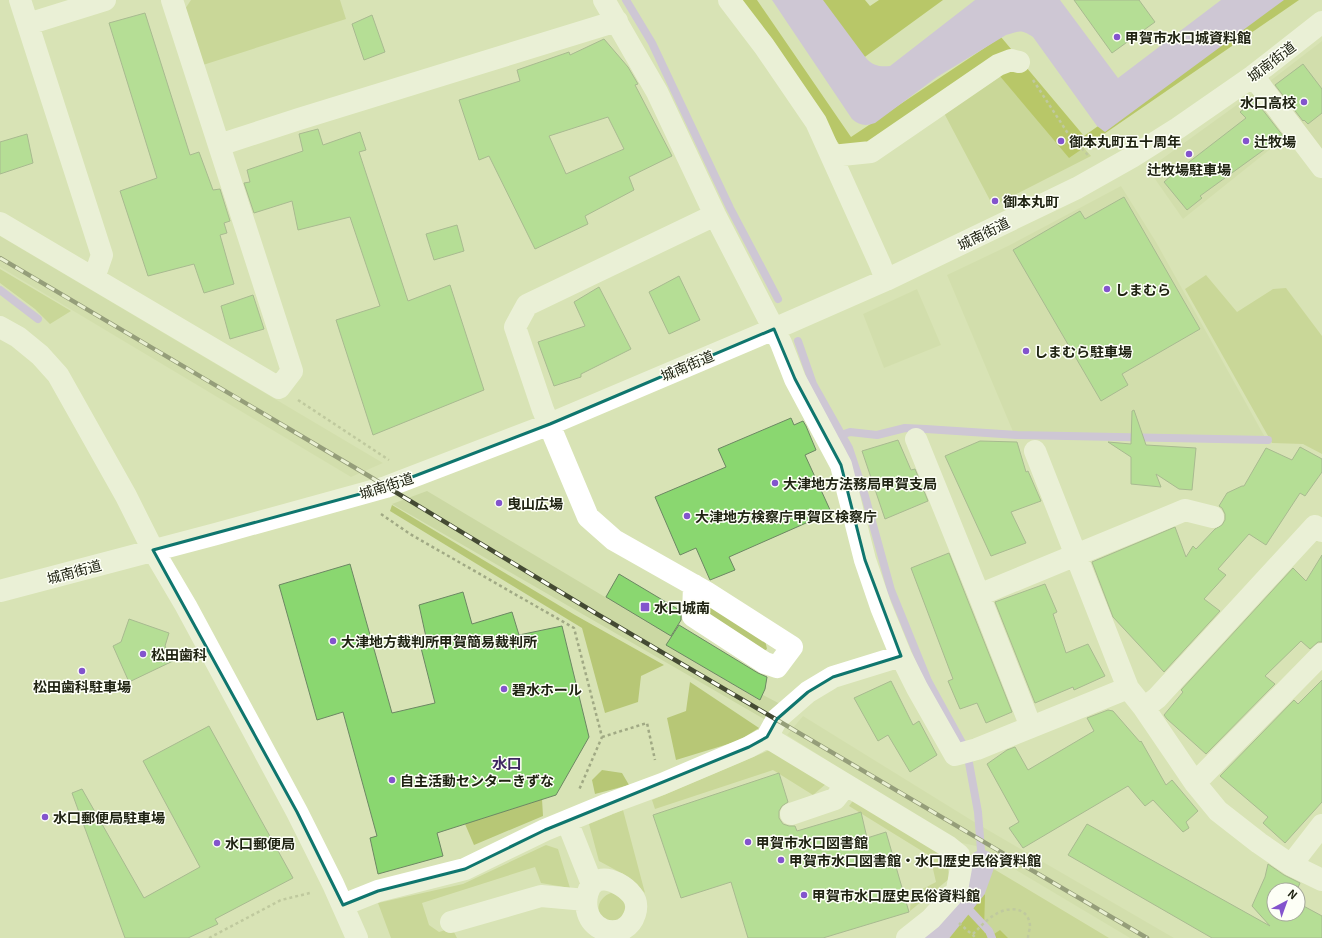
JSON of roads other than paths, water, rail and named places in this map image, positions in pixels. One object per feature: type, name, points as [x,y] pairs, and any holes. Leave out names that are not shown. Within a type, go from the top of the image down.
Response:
[{"type":"street","points":[[20,0],[102,255],[94,278]]},
{"type":"street","points":[[28,24],[105,0]]},
{"type":"street","points":[[0,223],[279,388],[292,371],[172,0]]},
{"type":"street","points":[[604,0],[657,92],[715,215],[781,343],[794,378],[841,465],[865,560],[881,607],[901,656],[917,688],[955,755],[1031,728],[1128,688]]},
{"type":"street","points":[[729,0],[764,46],[816,122],[886,280]]},
{"type":"street","points":[[219,145],[617,21]]},
{"type":"street","name":"城南街道","points":[[0,591],[386,487],[550,424],[774,329],[886,280],[1077,188],[1132,157],[1178,128],[1252,76],[1322,22]]},
{"type":"street","points":[[832,156],[871,152],[998,66],[1011,60],[1019,62]]},
{"type":"street","points":[[1252,76],[1322,167]]},
{"type":"street","points":[[694,585],[614,540],[588,517],[543,410],[515,327],[527,305],[715,215]]},
{"type":"street","points":[[0,327],[18,337],[40,354],[58,375],[126,496],[153,550],[186,606],[286,791],[333,884],[357,938]]},
{"type":"street","points":[[916,439],[1031,728]]},
{"type":"street","points":[[1035,451],[1128,688],[1144,708],[1195,783],[1218,811],[1259,843],[1291,864],[1322,880]]},
{"type":"street","points":[[979,595],[1186,510],[1213,517]]},
{"type":"street","points":[[1144,708],[1157,698],[1315,526],[1322,530]]},
{"type":"street","points":[[1195,783],[1322,654]]},
{"type":"street","points":[[343,905],[378,891],[464,869],[567,821],[630,802],[662,784],[749,747],[767,737],[777,719],[808,692],[833,677],[901,656]]},
{"type":"street","points":[[767,737],[950,847],[958,855],[961,868],[956,890],[931,919],[907,938]]},
{"type":"street","points":[[791,814],[835,799],[846,785]]},
{"type":"street","points":[[451,922],[542,896],[589,892],[567,821]]},
{"type":"street","points":[[1291,864],[1322,825]]},
{"type":"waterway","points":[[626,0],[652,43],[730,208],[778,299]]},
{"type":"waterway","points":[[0,290],[38,319]]},
{"type":"waterway","points":[[798,341],[813,384],[849,448],[865,496],[891,590],[928,681],[967,752],[978,812],[982,863]]},
{"type":"waterway","points":[[841,435],[850,432],[877,435],[905,428],[1017,435],[1268,440]]},
{"type":"waterway","points":[[931,938],[936,934],[973,888],[982,863]]},
{"type":"waterway","points":[[962,902],[989,931],[992,938]]},
{"type":"railway","points":[[0,258],[369,476],[597,614],[1147,938]]},
{"type":"place","name":"甲賀市水口城資料館","points":[[1117,37]]},
{"type":"place","name":"水口高校","points":[[1304,102]]},
{"type":"place","name":"御本丸町五十周年","points":[[1061,141]]},
{"type":"place","name":"辻牧場","points":[[1246,141]]},
{"type":"place","name":"辻牧場駐車場","points":[[1189,154]]},
{"type":"place","name":"御本丸町","points":[[995,201]]},
{"type":"place","name":"しまむら","points":[[1107,289]]},
{"type":"place","name":"しまむら駐車場","points":[[1026,351]]},
{"type":"place","name":"大津地方法務局甲賀支局","points":[[775,483]]},
{"type":"place","name":"曳山広場","points":[[499,503]]},
{"type":"place","name":"大津地方検察庁甲賀区検察庁","points":[[687,516]]},
{"type":"place","name":"水口城南","points":[[645,607]]},
{"type":"place","name":"大津地方裁判所甲賀簡易裁判所","points":[[333,641]]},
{"type":"place","name":"松田歯科","points":[[143,654]]},
{"type":"place","name":"松田歯科駐車場","points":[[82,671]]},
{"type":"place","name":"碧水ホール","points":[[504,689]]},
{"type":"place","name":"自主活動センターきずな","points":[[392,780]]},
{"type":"place","name":"水口郵便局駐車場","points":[[45,817]]},
{"type":"place","name":"甲賀市水口図書館","points":[[748,842]]},
{"type":"place","name":"水口郵便局","points":[[217,843]]},
{"type":"place","name":"甲賀市水口図書館・水口歴史民俗資料館","points":[[781,860]]},
{"type":"place","name":"甲賀市水口歴史民俗資料館","points":[[804,895]]},
{"type":"district","name":"水口","points":[[507,762]]}]
